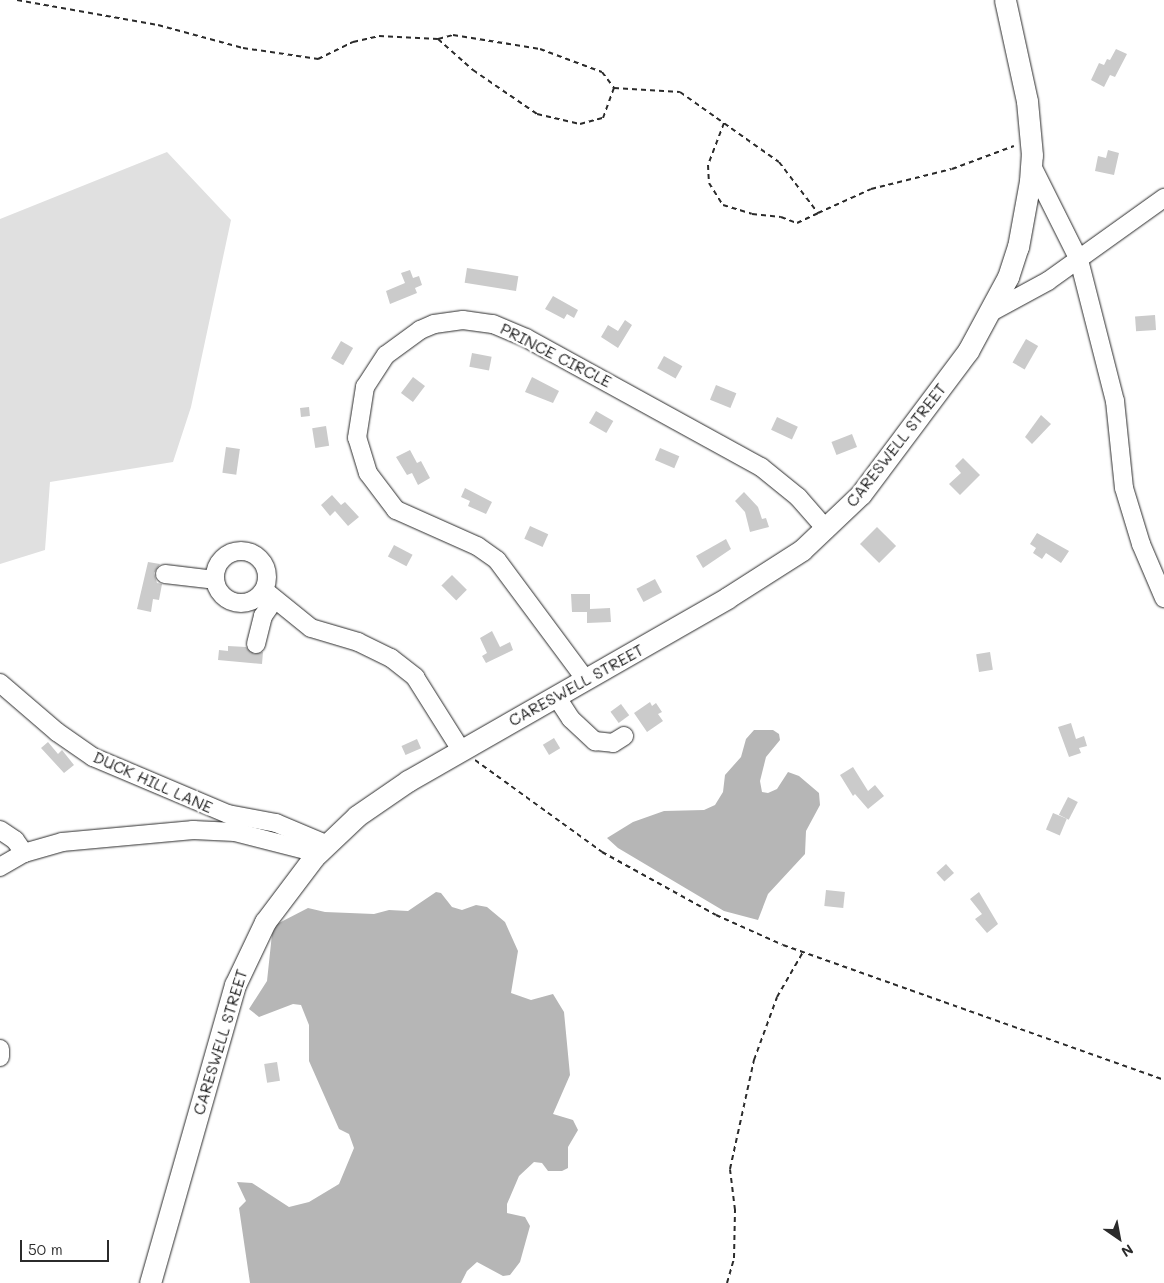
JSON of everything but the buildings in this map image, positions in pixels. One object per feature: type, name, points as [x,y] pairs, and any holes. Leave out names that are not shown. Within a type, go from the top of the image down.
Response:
[{"type":"main road","points":[[991,312],[1018,247],[1031,154],[1027,101],[1005,0]]},
{"type":"main road","name":"CARESWELL STREET","points":[[150,1283],[235,985],[265,922],[321,848],[380,799],[461,750],[763,577],[826,529],[878,472],[968,351],[991,312]]},
{"type":"street","points":[[1031,154],[1079,260],[1116,401],[1124,488],[1141,544],[1164,598]]},
{"type":"street","name":"CARESWELL STREET","points":[[991,312],[1079,260],[1162,206]]},
{"type":"street","name":"PRINCE CIRCLE","points":[[586,680],[497,560],[477,546],[396,510],[368,473],[357,438],[361,401],[378,364],[408,338],[434,324],[449,321],[494,324],[507,329],[605,379],[761,467],[798,496],[826,529]]},
{"type":"street","points":[[256,644],[269,595],[265,565],[255,554],[245,550],[225,555],[218,563],[215,580],[220,592],[238,603],[269,595]]},
{"type":"street","points":[[165,574],[215,580]]},
{"type":"street","points":[[269,595],[311,628],[358,642],[391,658],[415,678],[461,750]]},
{"type":"street","name":"DUCK HILL LANE","points":[[0,683],[56,732],[93,757],[228,814],[276,822],[321,848]]},
{"type":"street","points":[[556,696],[571,720],[595,740],[613,743],[624,736]]},
{"type":"street","points":[[0,830],[15,840],[24,852]]},
{"type":"street","points":[[0,866],[24,852],[62,842],[194,830],[235,832],[321,848]]},
{"type":"street","points":[[0,1049],[0,1057]]},
{"type":"path","points":[[17,0],[158,25],[242,48],[318,59],[353,42],[379,36],[438,39],[454,35],[540,48],[602,72],[614,88],[680,92],[779,162],[818,213]]},
{"type":"path","points":[[438,39],[473,70],[537,114],[580,124],[603,118],[614,88]]},
{"type":"path","points":[[724,123],[708,165],[709,183],[723,205],[752,214],[782,217],[797,223],[871,188],[952,169],[987,154],[1031,154]]},
{"type":"path","points":[[461,750],[540,809],[644,878],[716,915],[803,952],[1164,1080]]},
{"type":"path","points":[[727,1283],[734,1258],[735,1210],[730,1169],[754,1060],[777,997],[803,952]]},
{"type":"shaded area","points":[[167,152],[231,220],[191,407],[173,462],[50,482],[45,550],[0,564],[0,219]]},
{"type":"shaded area","points":[[754,730],[773,730],[779,734],[780,740],[766,757],[760,781],[762,792],[768,793],[777,789],[788,772],[799,776],[819,793],[820,805],[806,831],[805,854],[768,894],[758,920],[724,911],[618,848],[607,838],[633,822],[664,811],[704,810],[715,805],[723,792],[725,775],[741,757],[746,739]]},
{"type":"shaded area","points":[[436,892],[441,893],[452,907],[462,910],[476,905],[487,907],[505,922],[518,951],[511,993],[531,1000],[553,994],[564,1012],[570,1075],[553,1114],[573,1120],[578,1130],[568,1147],[568,1168],[562,1171],[548,1171],[542,1163],[534,1162],[519,1176],[507,1204],[507,1213],[525,1217],[530,1226],[520,1262],[510,1275],[503,1276],[477,1262],[467,1271],[461,1283],[250,1283],[239,1208],[246,1201],[237,1182],[252,1183],[289,1207],[309,1202],[339,1184],[354,1148],[349,1134],[339,1129],[309,1061],[309,1025],[301,1005],[293,1004],[259,1017],[249,1009],[267,981],[272,934],[277,924],[308,908],[325,912],[374,914],[389,910],[408,911]]}]
